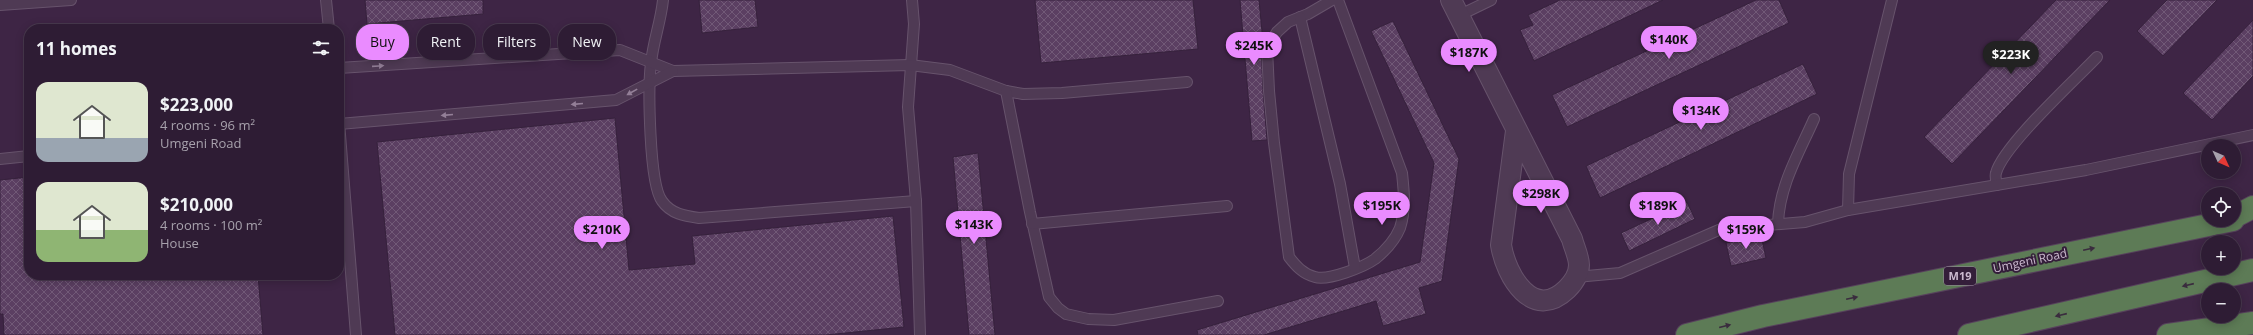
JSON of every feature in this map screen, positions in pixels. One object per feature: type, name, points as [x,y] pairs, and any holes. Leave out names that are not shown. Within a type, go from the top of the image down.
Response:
[{"type":"highway","points":[[2241,214],[2253,207]]},
{"type":"highway","name":"Umgeni Road","points":[[2241,218],[2253,216]]},
{"type":"highway","name":"Umgeni Road","points":[[1687,335],[1763,316],[2201,226]]},
{"type":"highway","points":[[1969,335],[2253,270]]},
{"type":"highway","points":[[2168,335],[2253,323]]},
{"type":"street","points":[[1455,8],[1572,239],[1579,263],[1576,277],[1572,284],[1557,296],[1548,299],[1538,299],[1527,295],[1517,285],[1508,271],[1502,245],[1516,131]]},
{"type":"lane","points":[[0,5],[11,2],[71,0]]},
{"type":"lane","points":[[326,0],[328,24]]},
{"type":"lane","points":[[663,0],[650,63],[650,132],[656,189],[661,201],[670,210],[678,214],[699,218],[916,201]]},
{"type":"lane","points":[[912,0],[914,24],[908,107],[916,201],[920,335]]},
{"type":"lane","points":[[1332,0],[1288,22],[1276,32],[1267,48],[1268,90],[1289,257],[1301,271],[1316,278],[1332,277],[1375,259],[1389,246],[1399,229],[1404,213],[1405,198],[1402,173],[1338,0]]},
{"type":"lane","points":[[1455,8],[1491,0]]},
{"type":"lane","points":[[1848,210],[1849,174],[1892,0]]},
{"type":"lane","points":[[1300,17],[1340,184],[1355,268]]},
{"type":"lane","points":[[344,68],[620,50],[673,71],[910,65],[950,70],[1006,91],[1023,94],[1056,93],[1187,82]]},
{"type":"lane","points":[[1997,185],[1996,174],[2004,156],[2097,57]]},
{"type":"lane","points":[[344,123],[616,100],[673,71]]},
{"type":"lane","points":[[1006,91],[1032,224],[1049,297],[1058,308],[1066,314],[1088,319],[1114,320],[1218,301]]},
{"type":"lane","points":[[1778,224],[1780,199],[1814,119]]},
{"type":"lane","points":[[1576,277],[1620,273],[1721,229],[1805,222],[1848,210],[2086,170],[2253,135]]},
{"type":"lane","points":[[0,159],[24,157]]},
{"type":"lane","points":[[344,185],[356,335]]},
{"type":"lane","points":[[1032,224],[1227,206]]},
{"type":"building","points":[[365,0],[483,0],[483,14],[367,24]]},
{"type":"building","points":[[699,0],[755,0],[758,27],[702,33]]},
{"type":"building","points":[[1035,0],[1193,0],[1198,49],[1041,63]]},
{"type":"building","points":[[1240,0],[1259,0],[1263,42],[1261,48],[1267,140],[1252,141]]},
{"type":"building","points":[[1560,0],[1663,0],[1534,61],[1520,30],[1533,25],[1528,15]]},
{"type":"building","points":[[1756,0],[1779,0],[1789,23],[1567,127],[1552,95]]},
{"type":"building","points":[[2056,0],[2110,0],[1952,164],[1924,137]]},
{"type":"building","points":[[2167,0],[2217,0],[2163,56],[2137,31]]},
{"type":"building","points":[[2253,20],[2253,76],[2212,120],[2183,93]]},
{"type":"building","points":[[1393,21],[1459,159],[1442,281],[1419,288],[1426,314],[1383,326],[1376,301],[1264,335],[1198,335],[1197,330],[1420,262],[1434,163],[1371,31]]},
{"type":"building","points":[[1803,64],[1817,94],[1600,198],[1586,166]]},
{"type":"building","points":[[615,118],[629,270],[695,264],[692,236],[893,216],[904,327],[826,335],[395,335],[377,142]]},
{"type":"building","points":[[978,153],[995,335],[969,335],[953,157]]},
{"type":"building","points":[[24,178],[24,280],[258,280],[263,335],[4,335],[3,314],[0,314],[0,180]]},
{"type":"building","points":[[1687,202],[1695,219],[1629,251],[1621,233]]},
{"type":"building","points":[[1761,235],[1766,258],[1731,266],[1726,243]]}]
